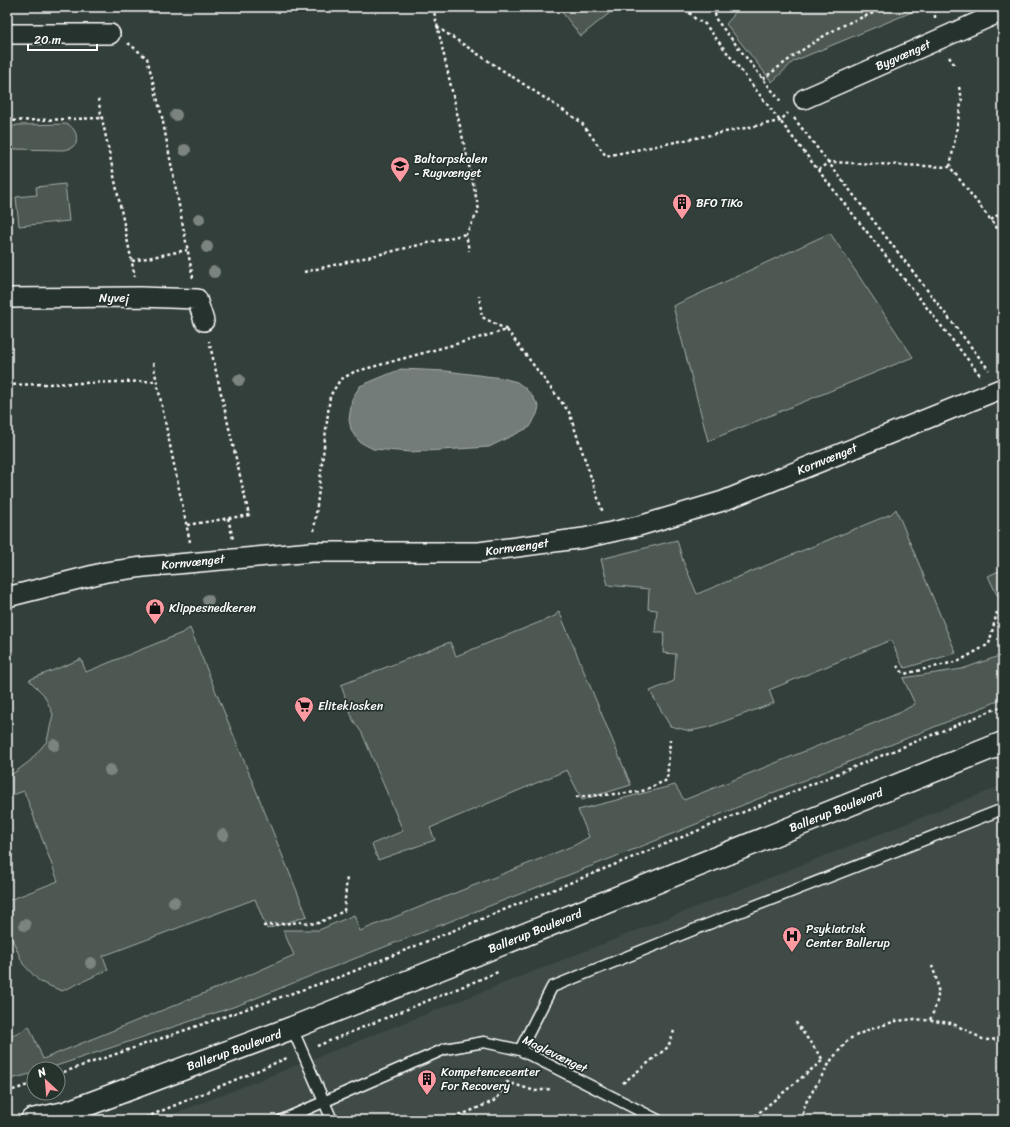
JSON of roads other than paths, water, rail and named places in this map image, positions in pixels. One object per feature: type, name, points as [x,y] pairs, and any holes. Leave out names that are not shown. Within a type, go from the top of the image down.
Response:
[{"type":"street","name":"Bygvænget","points":[[804,99],[1003,11]]},
{"type":"street","points":[[7,34],[110,34]]},
{"type":"street","name":"Nyvej","points":[[7,298],[140,297],[196,299],[204,321]]},
{"type":"street","name":"Kornvænget","points":[[7,597],[106,572],[212,560],[312,552],[479,552],[584,538],[639,526],[723,502],[998,390]]},
{"type":"street","name":"Ballerup Boulevard","points":[[32,1120],[58,1116],[292,1028],[1003,743]]},
{"type":"lane","points":[[520,1050],[552,987],[688,932],[1003,809]]},
{"type":"lane","points":[[292,1028],[332,1120]]},
{"type":"lane","name":"Maglevænget","points":[[282,1120],[445,1049],[484,1042],[520,1050],[658,1120]]},
{"type":"place","name":"Baltorpskolen - Rugvænget","points":[[400,183]]},
{"type":"place","name":"BFO TiKo","points":[[682,220]]},
{"type":"place","name":"Klippesnedkeren","points":[[155,625]]},
{"type":"place","name":"Elitekiosken","points":[[304,723]]},
{"type":"place","name":"Psykiatrisk Center Ballerup","points":[[792,953]]},
{"type":"place","name":"Kompetencecenter For Recovery","points":[[427,1096]]}]
